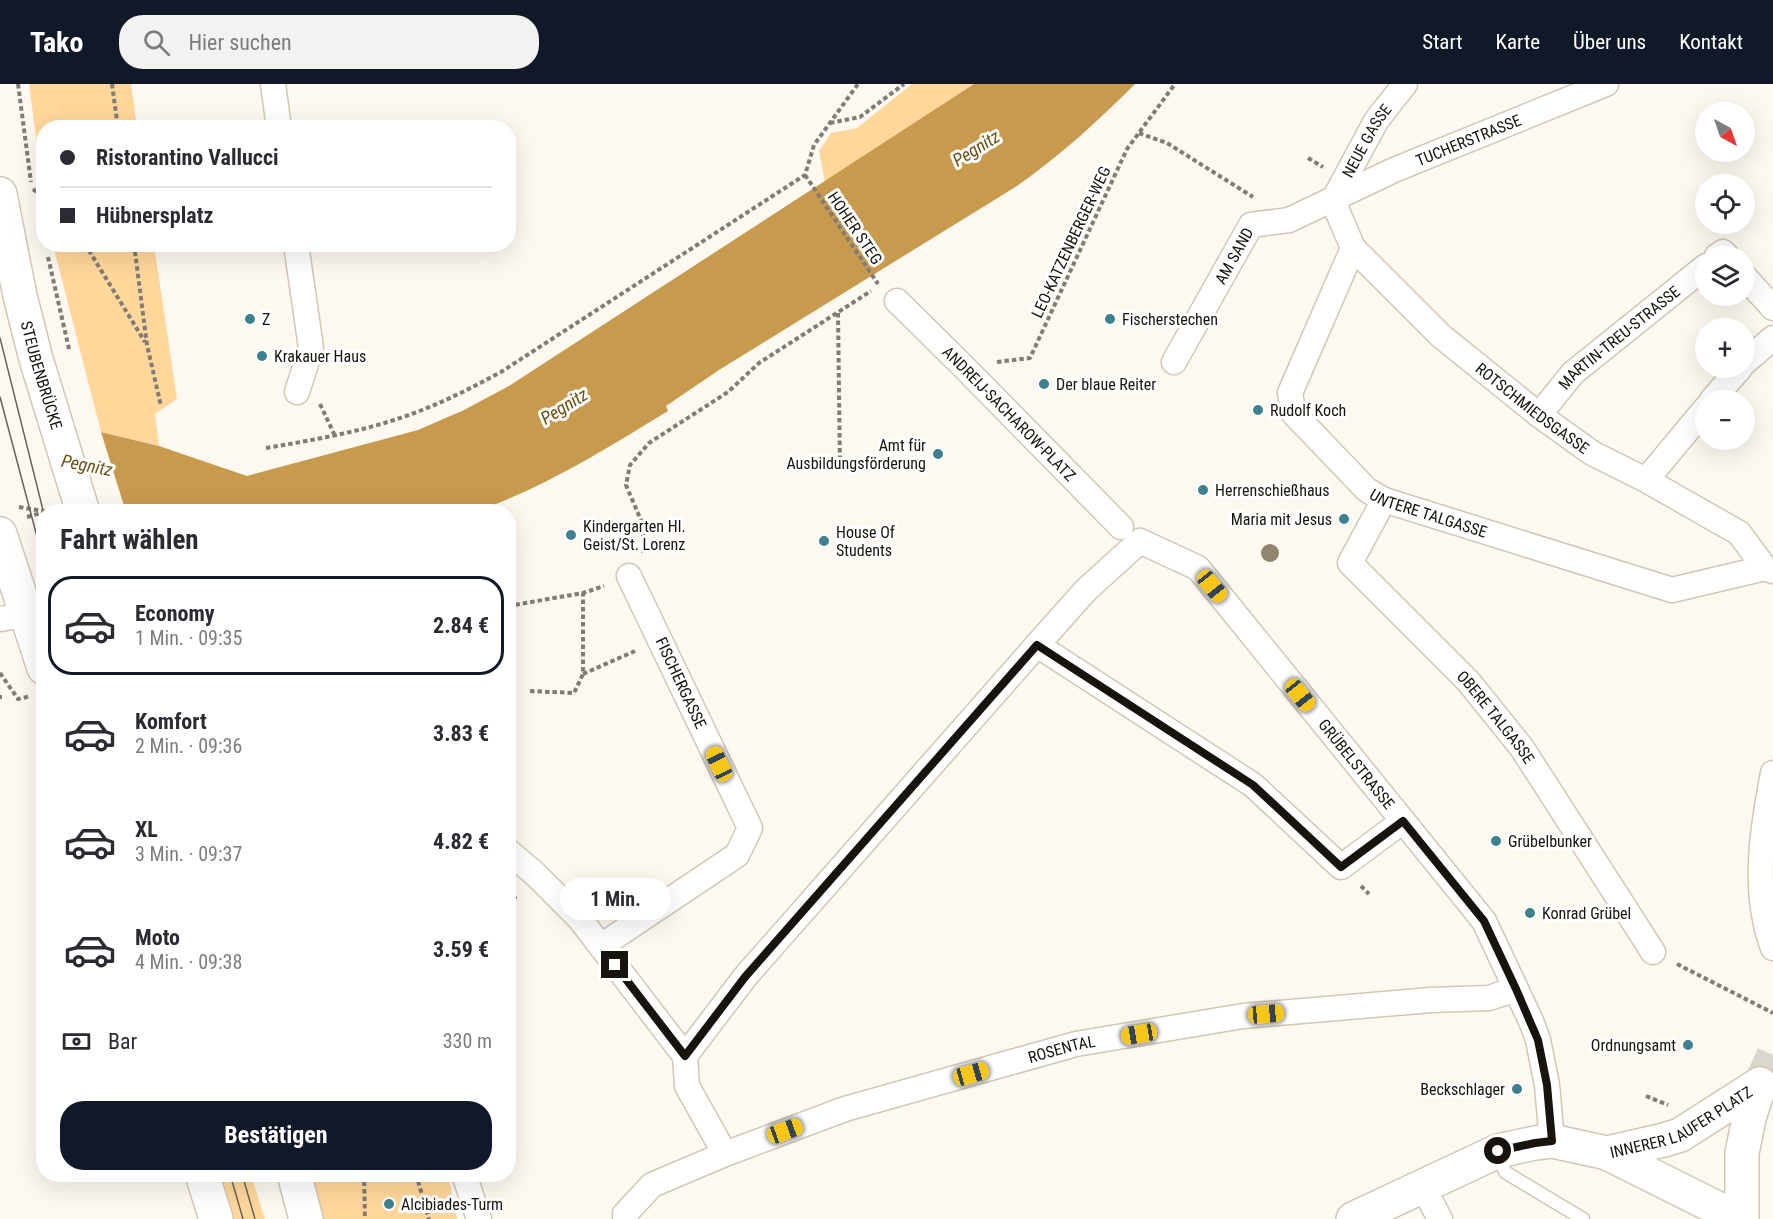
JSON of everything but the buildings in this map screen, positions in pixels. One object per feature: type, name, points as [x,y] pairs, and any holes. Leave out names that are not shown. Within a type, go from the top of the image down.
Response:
[{"type":"street","points":[[273,84],[278,120]]},
{"type":"street","name":"NEUE GASSE","points":[[1333,201],[1376,121],[1405,84]]},
{"type":"street","name":"TUCHERSTRASSE","points":[[1333,201],[1394,170],[1606,84]]},
{"type":"street","name":"STEUBENBRÜCKE","points":[[0,194],[4,242],[43,384],[80,504]]},
{"type":"street","name":"AM SAND","points":[[1174,362],[1251,225],[1289,220],[1333,201]]},
{"type":"street","name":"ROTSCHMIEDSGASSE","points":[[1333,201],[1353,248],[1441,336],[1539,415],[1592,453],[1647,480],[1739,532],[1769,569]]},
{"type":"street","name":"UNTERE TALGASSE","points":[[1353,248],[1290,393],[1294,414],[1367,490],[1384,500],[1672,590],[1769,569]]},
{"type":"street","points":[[297,252],[311,348],[297,392]]},
{"type":"street","name":"MARTIN-TREU-STRASSE","points":[[1539,415],[1573,373],[1695,275]]},
{"type":"street","points":[[1755,288],[1773,308]]},
{"type":"street","name":"ANDREIJ-SACHAROW-PLATZ","points":[[888,294],[1130,534]]},
{"type":"street","points":[[1755,354],[1773,338]]},
{"type":"street","points":[[1721,390],[1731,378]]},
{"type":"street","points":[[1647,480],[1695,421]]},
{"type":"street","name":"OBERE TALGASSE","points":[[1384,500],[1350,563],[1468,681],[1522,748],[1653,952]]},
{"type":"street","points":[[8,534],[23,616],[36,648]]},
{"type":"street","points":[[685,1056],[745,977],[1086,590],[1130,534]]},
{"type":"street","name":"GRÜBELSTRASSE","points":[[1130,534],[1198,568],[1484,921],[1516,989]]},
{"type":"street","name":"FISCHERGASSE","points":[[601,946],[736,855],[750,828],[629,576]]},
{"type":"street","points":[[1037,645],[1253,785],[1341,867],[1403,821]]},
{"type":"street","points":[[1773,774],[1764,822],[1761,887],[1768,934],[1773,948]]},
{"type":"street","points":[[516,858],[580,919],[685,1056],[687,1086],[725,1154]]},
{"type":"street","points":[[1516,989],[1538,1040],[1547,1085],[1552,1141]]},
{"type":"street","name":"ROSENTAL","points":[[625,1219],[626,1214],[652,1185],[725,1154],[845,1109],[1077,1044],[1243,1016],[1431,1000],[1489,998],[1516,989]]},
{"type":"street","name":"INNERER LAUFER PLATZ","points":[[1760,1084],[1749,1118],[1742,1153],[1740,1219],[1607,1153],[1680,1135],[1760,1084]]},
{"type":"street","points":[[1353,1219],[1498,1151],[1552,1141],[1607,1153]]},
{"type":"street","points":[[204,1182],[216,1219]]},
{"type":"street","points":[[296,1182],[306,1219]]},
{"type":"street","points":[[467,1182],[479,1219]]},
{"type":"street","points":[[1423,1187],[1440,1219]]},
{"type":"lane","points":[[1498,1151],[1505,1172],[1583,1219]]},
{"type":"path","points":[[18,84],[34,198]]},
{"type":"path","points":[[112,84],[117,120]]},
{"type":"path","points":[[266,448],[335,436],[421,411],[501,372],[805,175],[814,145],[858,84]]},
{"type":"path","points":[[830,123],[860,117],[904,84]]},
{"type":"path","name":"LEO-KATZENBERGER-WEG","points":[[963,366],[1030,358],[1127,149],[1175,84]]},
{"type":"path","points":[[1139,133],[1167,143],[1193,158],[1289,220]]},
{"type":"path","name":"HOHER STEG","points":[[805,175],[888,294]]},
{"type":"path","points":[[32,188],[36,191]]},
{"type":"path","points":[[90,252],[147,345]]},
{"type":"path","points":[[135,252],[147,345],[160,406]]},
{"type":"path","points":[[48,256],[71,357]]},
{"type":"path","points":[[516,605],[583,593],[629,576],[643,561],[643,525],[626,485],[630,465],[649,443],[728,392],[759,363],[838,313],[888,294]]},
{"type":"path","points":[[838,313],[840,469]]},
{"type":"path","points":[[8,534],[36,508]]},
{"type":"path","points":[[530,691],[574,693],[584,674],[583,593]]},
{"type":"path","points":[[584,674],[660,639]]},
{"type":"path","points":[[0,674],[18,699]]},
{"type":"path","points":[[1653,952],[1773,1013]]},
{"type":"path","points":[[364,1182],[365,1219]]},
{"type":"path","points":[[419,1182],[428,1208],[429,1219]]},
{"type":"shaded area","points":[[29,84],[131,84],[136,120],[36,120],[36,137]]},
{"type":"shaded area","points":[[912,84],[974,84],[825,182],[819,151],[831,133],[857,128]]},
{"type":"shaded area","points":[[55,252],[155,252],[177,399],[155,414],[159,446],[101,432]]},
{"type":"shaded area","points":[[219,1182],[253,1182],[265,1219],[231,1219]]},
{"type":"shaded area","points":[[312,1182],[449,1182],[457,1219],[323,1219]]},
{"type":"water","name":"Pegnitz","points":[[974,84],[1135,84],[1078,138],[1017,186],[719,370],[666,406],[668,411],[576,466],[496,504],[76,504],[0,408],[159,446],[247,476],[418,430],[464,410],[509,386]]},
{"type":"pier","points":[[0,405],[100,429],[123,504],[53,504],[0,483]]},
{"type":"tunnel","points":[[1760,1084],[1773,1055]]},
{"type":"tram line","points":[[0,338],[42,504]]},
{"type":"tram line","points":[[0,397],[36,533]]},
{"type":"tram line","points":[[232,1182],[243,1219]]},
{"type":"tram line","points":[[244,1182],[255,1219]]},
{"type":"place","name":"Z","points":[[250,319]]},
{"type":"place","name":"Fischerstechen","points":[[1110,319]]},
{"type":"place","name":"Krakauer Haus","points":[[262,356]]},
{"type":"place","name":"Der blaue Reiter","points":[[1044,384]]},
{"type":"place","name":"Rudolf Koch","points":[[1258,410]]},
{"type":"place","name":"Amt für Ausbildungsförderung","points":[[938,454]]},
{"type":"place","name":"Herrenschießhaus","points":[[1203,490]]},
{"type":"place","name":"Maria mit Jesus","points":[[1344,519]]},
{"type":"place","name":"Kindergarten Hl. Geist/St. Lorenz","points":[[571,535]]},
{"type":"place","name":"House Of Students","points":[[824,541]]},
{"type":"place","name":"Grübelbunker","points":[[1496,841]]},
{"type":"place","name":"Konrad Grübel","points":[[1530,913]]},
{"type":"place","name":"Ordnungsamt","points":[[1688,1045]]},
{"type":"place","name":"Beckschlager","points":[[1517,1089]]},
{"type":"place","name":"Alcibiades-Turm","points":[[389,1204]]},
{"type":"route","points":[[615,965],[685,1056],[745,977],[1037,645],[1253,785],[1341,867],[1403,821],[1484,921],[1538,1040],[1550,1105],[1552,1141],[1498,1151]]}]
